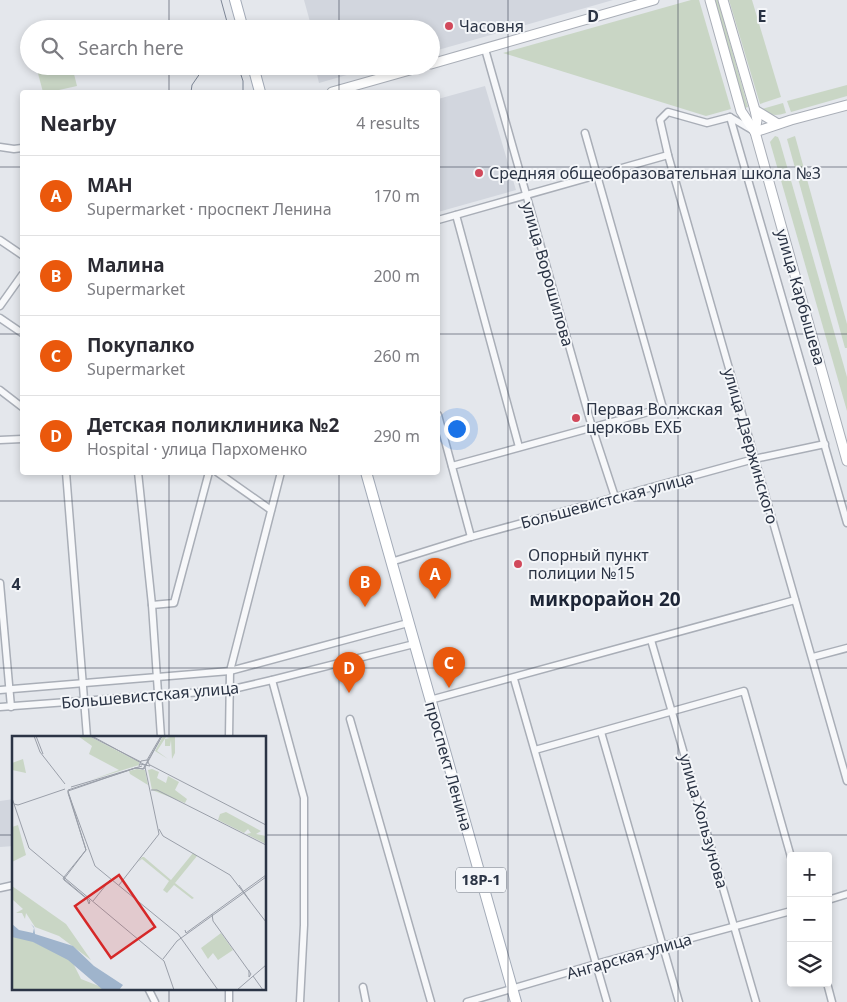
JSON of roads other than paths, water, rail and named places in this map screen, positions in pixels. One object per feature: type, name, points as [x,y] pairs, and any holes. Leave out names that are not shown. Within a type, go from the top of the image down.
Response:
[{"type":"main road","points":[[235,0],[241,20]]},
{"type":"main road","points":[[255,75],[259,90]]},
{"type":"main road","name":"проспект Ленина","points":[[367,475],[516,1002]]},
{"type":"street","points":[[440,62],[654,0]]},
{"type":"street","name":"улица Карбышева","points":[[710,0],[741,111],[755,132],[847,461]]},
{"type":"street","name":"улица Карбышева","points":[[723,0],[755,110],[757,120],[755,132]]},
{"type":"street","name":"улица Ворошилова","points":[[485,49],[592,428],[615,498]]},
{"type":"street","points":[[347,90],[395,75]]},
{"type":"street","points":[[730,117],[755,132],[847,105]]},
{"type":"street","points":[[755,110],[778,124]]},
{"type":"street","name":"улица Дзержинского","points":[[730,117],[707,123],[668,112],[660,120],[668,155],[754,459],[813,657],[847,781]]},
{"type":"street","points":[[730,117],[847,523]]},
{"type":"street","points":[[452,466],[663,408],[585,133]]},
{"type":"street","points":[[0,147],[14,150],[20,148]]},
{"type":"street","points":[[440,219],[668,155]]},
{"type":"street","points":[[456,215],[520,447]]},
{"type":"street","points":[[0,240],[20,255]]},
{"type":"street","points":[[0,306],[20,277]]},
{"type":"street","points":[[0,318],[20,332]]},
{"type":"street","points":[[0,390],[20,405]]},
{"type":"street","points":[[440,422],[471,537]]},
{"type":"street","points":[[0,440],[20,439]]},
{"type":"street","name":"Большевистская улица","points":[[391,562],[471,537],[754,459],[825,444]]},
{"type":"street","points":[[66,475],[87,736]]},
{"type":"street","points":[[138,475],[152,605],[161,736]]},
{"type":"street","points":[[152,605],[174,603],[208,475]]},
{"type":"street","points":[[221,475],[271,510]]},
{"type":"street","points":[[230,736],[230,671],[280,475]]},
{"type":"street","points":[[0,583],[11,707]]},
{"type":"street","points":[[430,700],[514,679],[795,600]]},
{"type":"street","name":"Большевистская улица","points":[[0,690],[230,671],[408,623]]},
{"type":"street","name":"улица Хользунова","points":[[652,640],[756,1002]]},
{"type":"street","name":"Большевистская улица","points":[[0,707],[229,690],[414,644]]},
{"type":"street","points":[[813,657],[847,648]]},
{"type":"street","points":[[514,679],[607,1002]]},
{"type":"street","points":[[272,680],[304,798],[304,925],[300,1002]]},
{"type":"street","points":[[535,750],[744,691],[790,852]]},
{"type":"street","points":[[350,719],[431,1002]]},
{"type":"street","points":[[601,732],[679,1002]]},
{"type":"street","points":[[832,899],[847,894]]},
{"type":"street","name":"Ангарская улица","points":[[467,1002],[596,964],[787,912]]},
{"type":"street","points":[[363,987],[366,1002]]},
{"type":"street","points":[[828,987],[832,1002]]},
{"type":"street","points":[[149,990],[155,1002]]},
{"type":"tram line","points":[[221,0],[227,20]]},
{"type":"tram line","points":[[191,90],[192,85],[199,75]]},
{"type":"tram line","points":[[241,75],[243,90]]},
{"type":"place","name":"Часовня","points":[[449,26]]},
{"type":"place","name":"Средняя общеобразовательная школа №3","points":[[479,173]]},
{"type":"place","name":"Первая Волжская церковь ЕХБ","points":[[576,418]]},
{"type":"place","name":"Опорный пункт полиции №15","points":[[518,564]]},
{"type":"place","name":"МАН","points":[[435,599]]},
{"type":"place","name":"Малина","points":[[365,607]]},
{"type":"place","name":"Покупалко","points":[[449,688]]},
{"type":"place","name":"Детская поликлиника №2","points":[[349,693]]},
{"type":"district","name":"микрорайон 20","points":[[605,599]]}]
